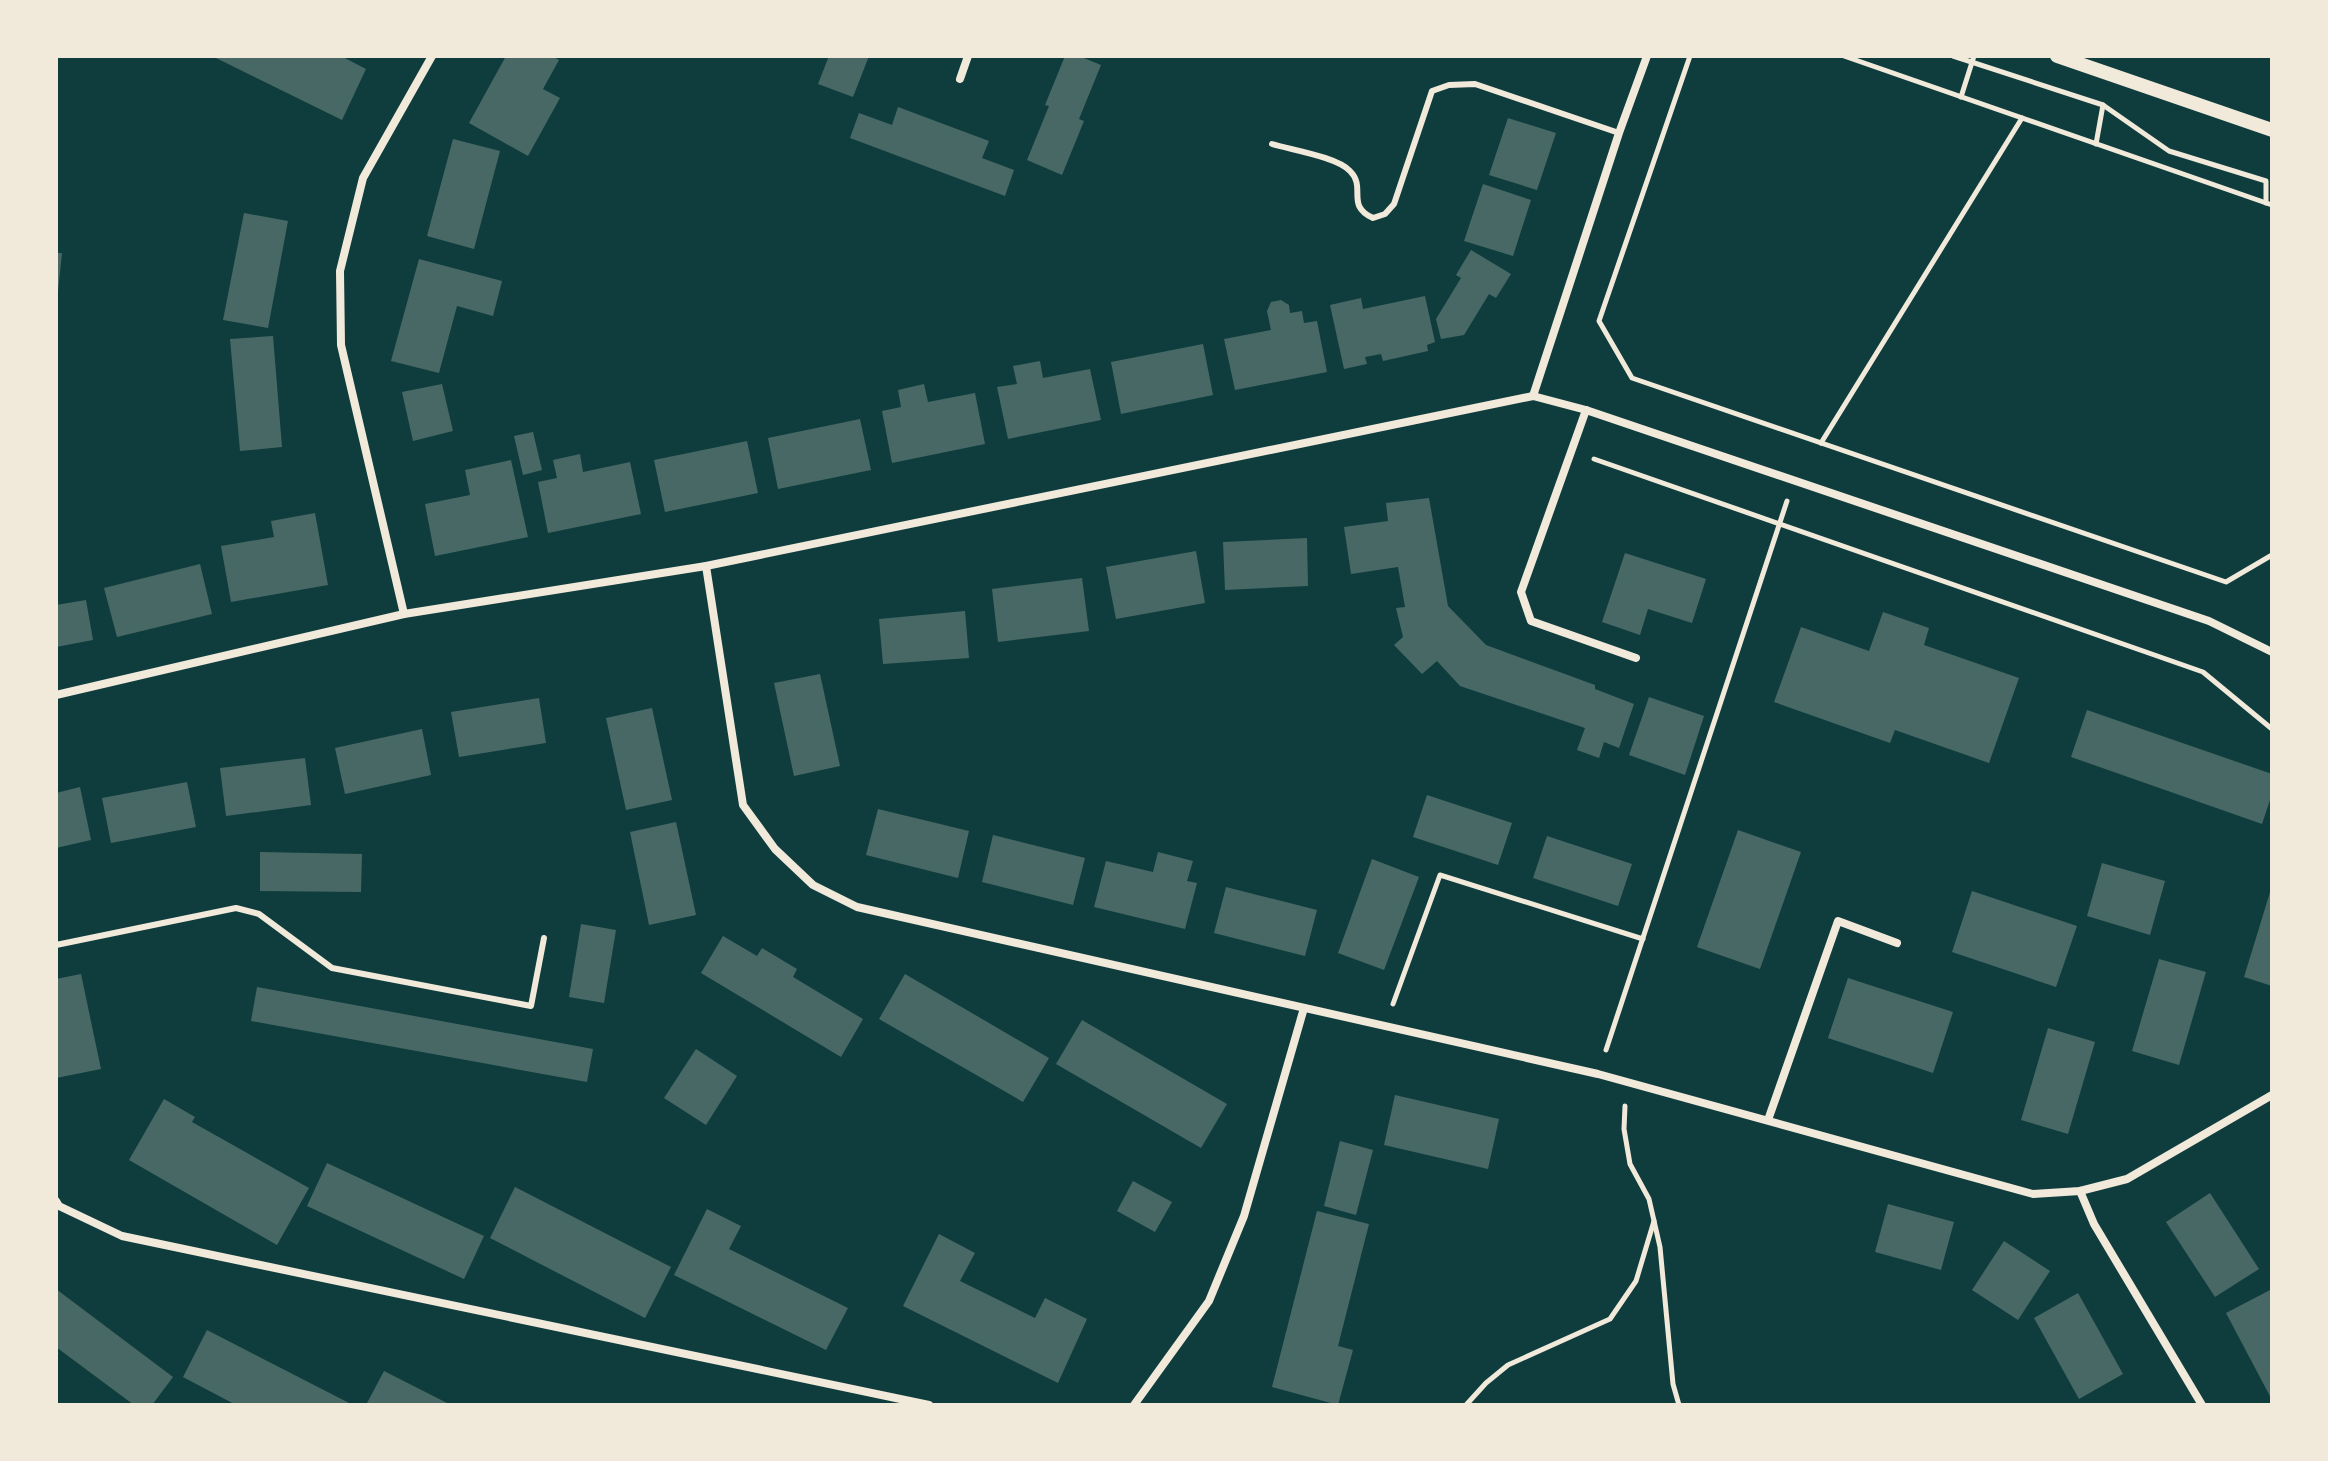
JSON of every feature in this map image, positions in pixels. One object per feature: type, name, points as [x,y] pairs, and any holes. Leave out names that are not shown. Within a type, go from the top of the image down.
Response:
[{"type":"street","points":[[404,614],[341,345],[340,271],[363,178],[432,56]]},
{"type":"street","points":[[960,79],[968,56]]},
{"type":"street","points":[[1533,396],[1647,56]]},
{"type":"street","points":[[2057,56],[2079,60],[2272,130]]},
{"type":"street","points":[[56,695],[404,614],[706,566],[1533,396],[1586,410],[2209,621],[2272,652]]},
{"type":"street","points":[[1586,410],[1521,592],[1531,621],[1636,658]]},
{"type":"street","points":[[706,566],[743,805],[775,849],[813,885],[857,907],[1598,1074],[2033,1194],[2080,1191],[2127,1179],[2272,1095]]},
{"type":"street","points":[[1768,1120],[1838,921],[1897,943]]},
{"type":"street","points":[[1134,1405],[1209,1301],[1215,1287],[1244,1216],[1304,1008]]},
{"type":"street","points":[[2080,1191],[2094,1224],[2202,1405]]},
{"type":"street","points":[[56,1201],[59,1206],[122,1236],[929,1405]]},
{"type":"lane","points":[[1272,144],[1340,164],[1352,172],[1358,186],[1356,202],[1361,213],[1373,218],[1385,214],[1394,204],[1432,91],[1449,85],[1475,84],[1619,133]]},
{"type":"lane","points":[[56,945],[236,908],[259,914],[332,968],[531,1006],[544,938]]},
{"type":"path","points":[[1690,56],[1599,321],[1632,378],[2226,582],[2272,555]]},
{"type":"path","points":[[1844,56],[2269,204],[2266,181],[2169,151],[2103,105],[1973,59],[1953,56]]},
{"type":"path","points":[[1961,97],[1973,59]]},
{"type":"path","points":[[2096,144],[2103,105]]},
{"type":"path","points":[[1821,443],[2022,118]]},
{"type":"path","points":[[1573,451],[2203,672],[2272,729]]},
{"type":"path","points":[[1598,1074],[1793,480]]},
{"type":"path","points":[[1385,1026],[1440,875],[1643,939]]},
{"type":"path","points":[[1626,1081],[1624,1129],[1630,1164],[1649,1199],[1660,1247],[1673,1384],[1679,1405]]},
{"type":"path","points":[[1466,1405],[1508,1365],[1610,1319],[1636,1281],[1654,1220]]},
{"type":"building","points":[[212,56],[341,56],[366,69],[342,120]]},
{"type":"building","points":[[506,56],[552,56],[559,60],[543,89],[560,98],[528,156],[469,123]]},
{"type":"building","points":[[829,56],[869,56],[853,97],[818,84]]},
{"type":"building","points":[[1065,56],[1079,56],[1101,65],[1079,119],[1084,121],[1062,175],[1027,160]]},
{"type":"building","points":[[898,107],[989,141],[982,158],[1014,170],[1005,196],[850,138],[859,113],[892,125]]},
{"type":"building","points":[[1508,118],[1556,133],[1537,190],[1489,175]]},
{"type":"building","points":[[453,139],[500,151],[474,249],[427,236]]},
{"type":"building","points":[[1483,184],[1531,200],[1513,256],[1464,241]]},
{"type":"building","points":[[244,213],[288,221],[268,328],[223,320]]},
{"type":"building","points":[[1471,250],[1511,274],[1496,298],[1489,294],[1464,335],[1441,339],[1436,319],[1461,278],[1456,275]]},
{"type":"building","points":[[56,253],[62,253],[58,291],[56,291]]},
{"type":"building","points":[[419,259],[502,281],[493,316],[457,306],[439,373],[391,361]]},
{"type":"building","points":[[1425,296],[1435,342],[1427,345],[1428,351],[1383,361],[1381,354],[1365,357],[1367,364],[1344,369],[1330,305],[1361,298],[1363,309]]},
{"type":"building","points":[[1281,300],[1289,305],[1290,313],[1302,311],[1304,323],[1317,321],[1327,372],[1235,390],[1224,339],[1271,330],[1267,311],[1271,302]]},
{"type":"building","points":[[273,336],[282,447],[240,451],[230,339]]},
{"type":"building","points":[[1203,344],[1213,395],[1121,414],[1111,362]]},
{"type":"building","points":[[1040,361],[1043,378],[1090,369],[1101,420],[1008,439],[997,387],[1017,384],[1013,366]]},
{"type":"building","points":[[442,384],[453,431],[413,441],[402,392]]},
{"type":"building","points":[[924,384],[928,402],[975,393],[985,444],[892,463],[882,411],[901,407],[898,390]]},
{"type":"building","points":[[860,419],[871,470],[778,489],[768,438]]},
{"type":"building","points":[[533,432],[542,470],[523,475],[514,436]]},
{"type":"building","points":[[747,441],[758,493],[665,512],[654,460]]},
{"type":"building","points":[[580,454],[583,472],[630,462],[641,514],[548,533],[538,482],[557,478],[553,460]]},
{"type":"building","points":[[511,460],[528,537],[435,556],[425,504],[470,495],[465,470]]},
{"type":"building","points":[[1429,498],[1448,606],[1486,645],[1595,685],[1595,689],[1634,704],[1619,748],[1604,742],[1599,758],[1577,750],[1585,728],[1460,686],[1437,661],[1422,674],[1394,645],[1403,637],[1396,608],[1405,607],[1398,567],[1351,574],[1344,527],[1388,521],[1386,503]]},
{"type":"building","points":[[315,513],[328,585],[231,602],[221,546],[274,537],[271,521]]},
{"type":"building","points":[[1307,538],[1308,586],[1225,590],[1223,542]]},
{"type":"building","points":[[1196,551],[1205,603],[1116,619],[1106,567]]},
{"type":"building","points":[[1625,553],[1706,579],[1692,623],[1648,609],[1640,635],[1602,622]]},
{"type":"building","points":[[200,564],[212,614],[117,637],[104,588]]},
{"type":"building","points":[[1082,578],[1089,631],[998,642],[992,589]]},
{"type":"building","points":[[86,600],[93,640],[56,647],[56,605]]},
{"type":"building","points":[[965,611],[969,658],[883,664],[879,619]]},
{"type":"building","points":[[1883,612],[1929,628],[1924,645],[2019,678],[1989,763],[1895,730],[1890,743],[1774,702],[1801,627],[1869,651]]},
{"type":"building","points":[[820,674],[840,766],[794,776],[774,683]]},
{"type":"building","points":[[1649,697],[1704,716],[1685,775],[1629,755]]},
{"type":"building","points":[[539,698],[546,743],[459,757],[451,712]]},
{"type":"building","points":[[652,708],[672,800],[626,810],[606,718]]},
{"type":"building","points":[[2087,710],[2272,774],[2272,794],[2262,824],[2071,757]]},
{"type":"building","points":[[422,729],[431,775],[345,794],[335,748]]},
{"type":"building","points":[[305,758],[311,805],[226,816],[220,768]]},
{"type":"building","points":[[187,782],[196,827],[111,843],[102,798]]},
{"type":"building","points":[[80,787],[91,840],[56,848],[56,793]]},
{"type":"building","points":[[1427,795],[1512,823],[1498,865],[1413,837]]},
{"type":"building","points":[[878,809],[969,831],[958,878],[866,855]]},
{"type":"building","points":[[676,822],[696,915],[649,925],[630,832]]},
{"type":"building","points":[[1738,830],[1801,852],[1760,969],[1697,947]]},
{"type":"building","points":[[993,835],[1085,858],[1073,905],[982,882]]},
{"type":"building","points":[[1547,836],[1632,864],[1618,906],[1533,878]]},
{"type":"building","points":[[260,852],[362,854],[361,892],[260,891]]},
{"type":"building","points":[[1158,852],[1193,861],[1187,881],[1197,883],[1185,929],[1094,907],[1106,861],[1153,872]]},
{"type":"building","points":[[1372,859],[1419,877],[1384,970],[1338,953]]},
{"type":"building","points":[[2102,863],[2165,881],[2150,935],[2087,916]]},
{"type":"building","points":[[1226,887],[1317,910],[1305,956],[1214,933]]},
{"type":"building","points":[[2272,889],[2272,986],[2244,977]]},
{"type":"building","points":[[1972,891],[2077,926],[2056,987],[1952,952]]},
{"type":"building","points":[[581,924],[616,930],[604,1003],[569,997]]},
{"type":"building","points":[[723,936],[757,956],[762,948],[797,969],[793,977],[863,1019],[841,1057],[701,973]]},
{"type":"building","points":[[2159,959],[2206,972],[2179,1065],[2132,1051]]},
{"type":"building","points":[[81,974],[101,1069],[56,1078],[56,979]]},
{"type":"building","points":[[905,974],[1049,1058],[1023,1102],[879,1019]]},
{"type":"building","points":[[1848,978],[1953,1012],[1933,1073],[1828,1038]]},
{"type":"building","points":[[257,987],[593,1049],[587,1082],[251,1021]]},
{"type":"building","points":[[1082,1020],[1227,1104],[1201,1148],[1056,1064]]},
{"type":"building","points":[[2048,1028],[2095,1042],[2068,1134],[2021,1120]]},
{"type":"building","points":[[696,1049],[737,1076],[706,1125],[664,1098]]},
{"type":"building","points":[[1395,1095],[1499,1119],[1488,1169],[1384,1145]]},
{"type":"building","points":[[164,1099],[195,1117],[192,1122],[309,1188],[277,1245],[129,1160]]},
{"type":"building","points":[[1340,1141],[1373,1150],[1356,1215],[1324,1206]]},
{"type":"building","points":[[327,1163],[484,1236],[464,1279],[307,1206]]},
{"type":"building","points":[[1133,1181],[1172,1202],[1155,1232],[1117,1211]]},
{"type":"building","points":[[515,1187],[671,1267],[645,1318],[490,1238]]},
{"type":"building","points":[[2210,1193],[2259,1269],[2215,1297],[2166,1222]]},
{"type":"building","points":[[1888,1204],[1954,1222],[1941,1270],[1875,1252]]},
{"type":"building","points":[[707,1209],[741,1226],[729,1249],[848,1308],[826,1350],[674,1275]]},
{"type":"building","points":[[1317,1211],[1369,1224],[1338,1346],[1353,1350],[1338,1405],[1272,1387]]},
{"type":"building","points":[[939,1234],[975,1253],[960,1281],[1035,1318],[1045,1298],[1087,1319],[1058,1383],[903,1306]]},
{"type":"building","points":[[2004,1241],[2050,1271],[2018,1320],[1972,1290]]},
{"type":"building","points":[[56,1289],[173,1377],[152,1405],[134,1405],[56,1347]]},
{"type":"building","points":[[2272,1289],[2272,1400],[2226,1313]]},
{"type":"building","points":[[2078,1293],[2123,1374],[2079,1399],[2034,1318]]},
{"type":"building","points":[[207,1330],[353,1405],[236,1405],[183,1377]]},
{"type":"building","points":[[384,1371],[451,1405],[366,1405]]}]
